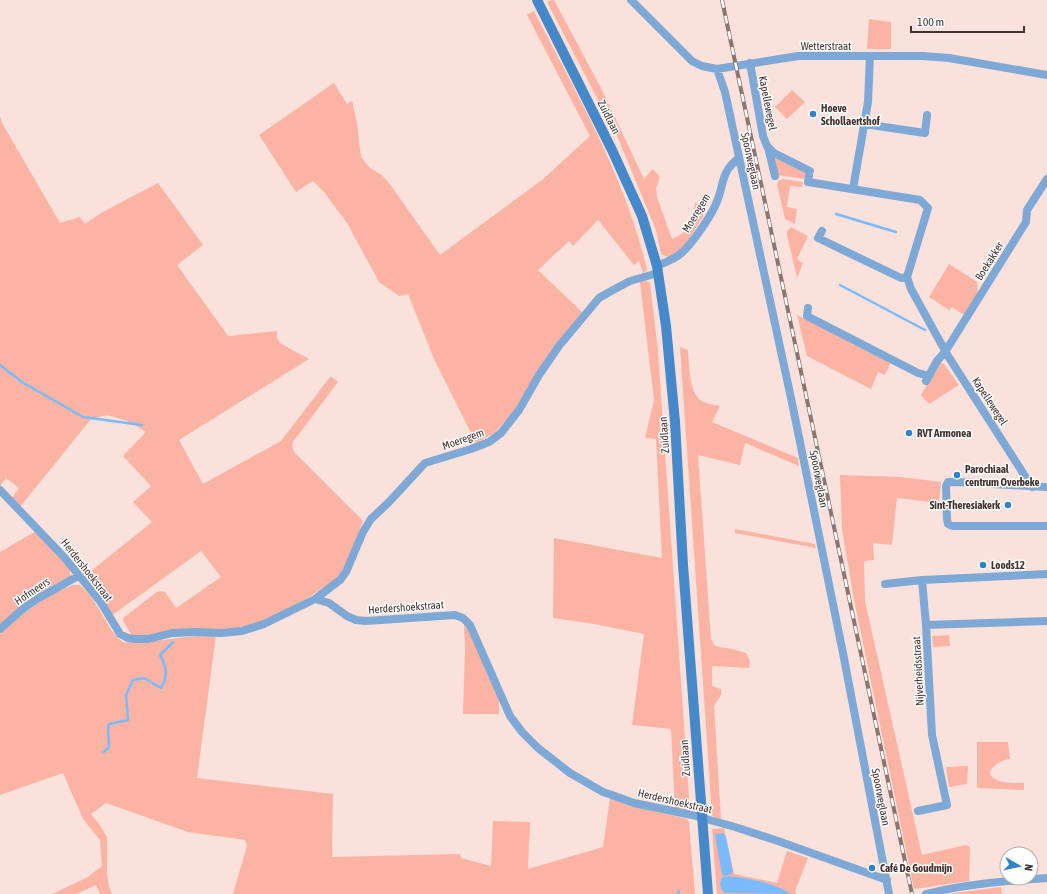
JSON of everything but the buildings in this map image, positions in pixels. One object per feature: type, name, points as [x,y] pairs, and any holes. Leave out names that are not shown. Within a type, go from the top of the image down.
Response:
[{"type":"main road","name":"Zuidlaan","points":[[537,0],[612,150],[639,210],[657,270],[666,326],[675,422],[683,565],[708,894]]},
{"type":"street","name":"Wetterstraat","points":[[632,0],[692,61],[702,66],[718,70],[750,63],[798,56],[870,56],[949,58],[1047,75]]},
{"type":"street","points":[[853,189],[868,102],[870,56]]},
{"type":"street","name":"Kapellewegel","points":[[750,63],[763,136],[775,176]]},
{"type":"street","name":"Spoorweglaan","points":[[718,70],[792,398],[889,894]]},
{"type":"street","points":[[864,124],[925,133],[927,115]]},
{"type":"street","name":"Kapellewegel","points":[[767,146],[774,153],[810,173],[808,182],[920,200],[928,208],[907,277],[911,289],[945,352],[1032,487]]},
{"type":"street","name":"Moeregem","points":[[315,600],[340,580],[346,572],[363,532],[371,519],[425,463],[489,442],[501,433],[519,410],[539,375],[559,346],[599,298],[612,290],[657,270],[679,255],[693,240],[715,206],[721,192],[725,173],[739,158]]},
{"type":"street","name":"Boekakker","points":[[945,352],[1026,222],[1027,210],[1047,179]]},
{"type":"street","points":[[822,231],[818,238],[901,278],[907,277]]},
{"type":"street","points":[[808,308],[807,316],[927,379],[937,361],[945,352]]},
{"type":"street","points":[[1047,487],[952,481],[948,482],[946,486],[946,519],[948,524],[952,526],[1047,526]]},
{"type":"street","name":"Herdershoekstraat","points":[[0,490],[64,557],[100,601],[120,634],[124,637],[134,640],[149,639],[172,633],[221,633],[242,631],[264,624],[315,600],[329,604],[356,620],[407,619],[455,615],[463,618],[470,625],[510,716],[522,732],[559,766],[583,781],[612,795],[655,808],[702,818],[778,841],[887,880]]},
{"type":"street","points":[[885,584],[922,580],[1047,574]]},
{"type":"street","name":"Hofmeers","points":[[0,629],[37,599],[78,576]]},
{"type":"street","points":[[922,580],[926,625]]},
{"type":"street","name":"Nijverheidsstraat","points":[[918,811],[947,805],[932,735],[926,625],[1047,621]]},
{"type":"street","points":[[926,894],[986,883],[1047,878]]},
{"type":"shaded area","points":[[554,0],[601,88],[644,179],[653,169],[660,177],[656,189],[657,197],[672,239],[683,233],[690,225],[695,203],[702,203],[703,217],[687,242],[676,253],[668,257],[661,254],[656,230],[618,138],[547,2]]},
{"type":"shaded area","points":[[534,11],[599,138],[613,170],[627,203],[647,270],[643,273],[639,261],[634,265],[598,220],[573,246],[569,241],[538,270],[582,312],[530,384],[511,415],[494,433],[476,443],[434,359],[408,294],[399,296],[379,282],[347,223],[324,192],[313,181],[296,192],[259,135],[334,83],[347,104],[352,101],[357,123],[361,157],[370,168],[382,175],[389,183],[440,255],[542,180],[590,136],[527,15]]},
{"type":"shaded area","points":[[869,19],[891,22],[891,49],[867,49]]},
{"type":"shaded area","points":[[792,90],[805,102],[787,119],[775,107]]},
{"type":"shaded area","points":[[0,116],[2,123],[60,223],[80,217],[85,224],[101,213],[158,183],[203,245],[177,265],[228,336],[277,331],[277,338],[280,343],[309,359],[179,440],[203,484],[281,441],[330,377],[338,382],[292,445],[297,455],[363,521],[345,567],[334,581],[304,600],[265,620],[242,628],[179,629],[141,637],[131,636],[123,621],[123,618],[157,592],[165,592],[176,608],[221,577],[201,551],[111,616],[85,576],[152,522],[133,502],[151,486],[123,456],[146,432],[128,421],[107,415],[91,419],[20,507],[12,498],[19,488],[6,478],[0,486]]},
{"type":"shaded area","points":[[771,152],[807,172],[804,179],[778,175]]},
{"type":"shaded area","points":[[783,179],[803,182],[802,187],[790,186],[787,207],[797,209],[795,224],[785,219],[777,184],[779,180]]},
{"type":"shaded area","points":[[791,227],[808,236],[797,259],[803,263],[797,278],[787,235],[787,231]]},
{"type":"shaded area","points":[[949,264],[977,282],[978,295],[966,316],[952,307],[949,310],[929,297]]},
{"type":"shaded area","points":[[646,281],[650,283],[658,351],[690,812],[675,809],[671,729],[632,725],[644,634],[553,618],[554,538],[662,558],[656,439],[645,438],[654,400],[640,282]]},
{"type":"shaded area","points":[[797,315],[891,362],[885,375],[878,372],[871,389],[807,356]]},
{"type":"shaded area","points":[[680,347],[688,350],[690,378],[694,392],[702,401],[720,406],[712,422],[798,458],[799,466],[745,443],[740,465],[698,455],[711,639],[715,646],[746,653],[750,662],[749,668],[712,666],[712,686],[721,689],[721,695],[714,706],[721,820],[712,815]]},
{"type":"shaded area","points":[[940,363],[944,364],[959,385],[929,404],[921,395]]},
{"type":"shaded area","points":[[840,475],[901,477],[941,482],[939,503],[897,498],[892,545],[873,543],[874,560],[864,561],[865,601],[922,855],[966,845],[970,847],[969,881],[914,889],[854,600],[842,529]]},
{"type":"shaded area","points":[[735,529],[815,544],[816,548],[735,533]]},
{"type":"shaded area","points":[[36,531],[70,569],[70,576],[44,590],[25,603],[0,624],[0,552]]},
{"type":"shaded area","points":[[73,585],[80,585],[91,596],[112,631],[123,642],[139,643],[216,635],[197,778],[333,794],[332,857],[460,854],[461,858],[491,866],[493,821],[530,822],[528,869],[603,847],[610,798],[687,819],[689,822],[695,894],[233,894],[247,846],[245,840],[188,832],[106,803],[91,814],[107,837],[107,872],[109,887],[112,894],[100,894],[96,885],[76,894],[52,894],[88,877],[102,866],[100,840],[83,819],[63,773],[0,795],[0,634],[43,600],[62,589]]},
{"type":"shaded area","points":[[464,623],[468,626],[499,699],[499,714],[463,714],[465,649]]},
{"type":"shaded area","points":[[949,635],[950,646],[933,647],[932,636]]},
{"type":"shaded area","points":[[977,742],[1008,742],[1010,759],[996,764],[990,771],[990,775],[1001,781],[1010,783],[1024,783],[1024,790],[977,788]]},
{"type":"shaded area","points":[[968,766],[967,784],[949,787],[946,767]]},
{"type":"shaded area","points":[[724,828],[734,874],[777,883],[787,851],[808,858],[795,891],[796,894],[717,894],[712,829]]},
{"type":"shaded area","points":[[1001,887],[1002,894],[948,894]]},
{"type":"water","points":[[723,833],[726,837],[733,872],[726,876],[722,875],[715,834]]},
{"type":"water","points":[[729,876],[747,878],[768,883],[785,890],[790,894],[724,893],[720,885],[722,877]]},
{"type":"waterway","points":[[836,214],[896,232]]},
{"type":"waterway","points":[[840,285],[925,330]]},
{"type":"waterway","points":[[0,365],[22,382],[83,417],[142,425]]},
{"type":"waterway","points":[[104,752],[109,747],[109,724],[128,720],[126,695],[133,680],[144,678],[161,688],[166,672],[160,655],[173,642]]},
{"type":"railway","points":[[722,0],[912,894]]},
{"type":"place","name":"Hoeve Schollaertshof","points":[[813,114]]},
{"type":"place","name":"RVT Armonea","points":[[909,433]]},
{"type":"place","name":"Parochiaal centrum Overbeke","points":[[957,475]]},
{"type":"place","name":"Sint-Theresiakerk","points":[[1008,505]]},
{"type":"place","name":"Loods12","points":[[983,565]]},
{"type":"place","name":"Café De Goudmijn","points":[[872,868]]}]
